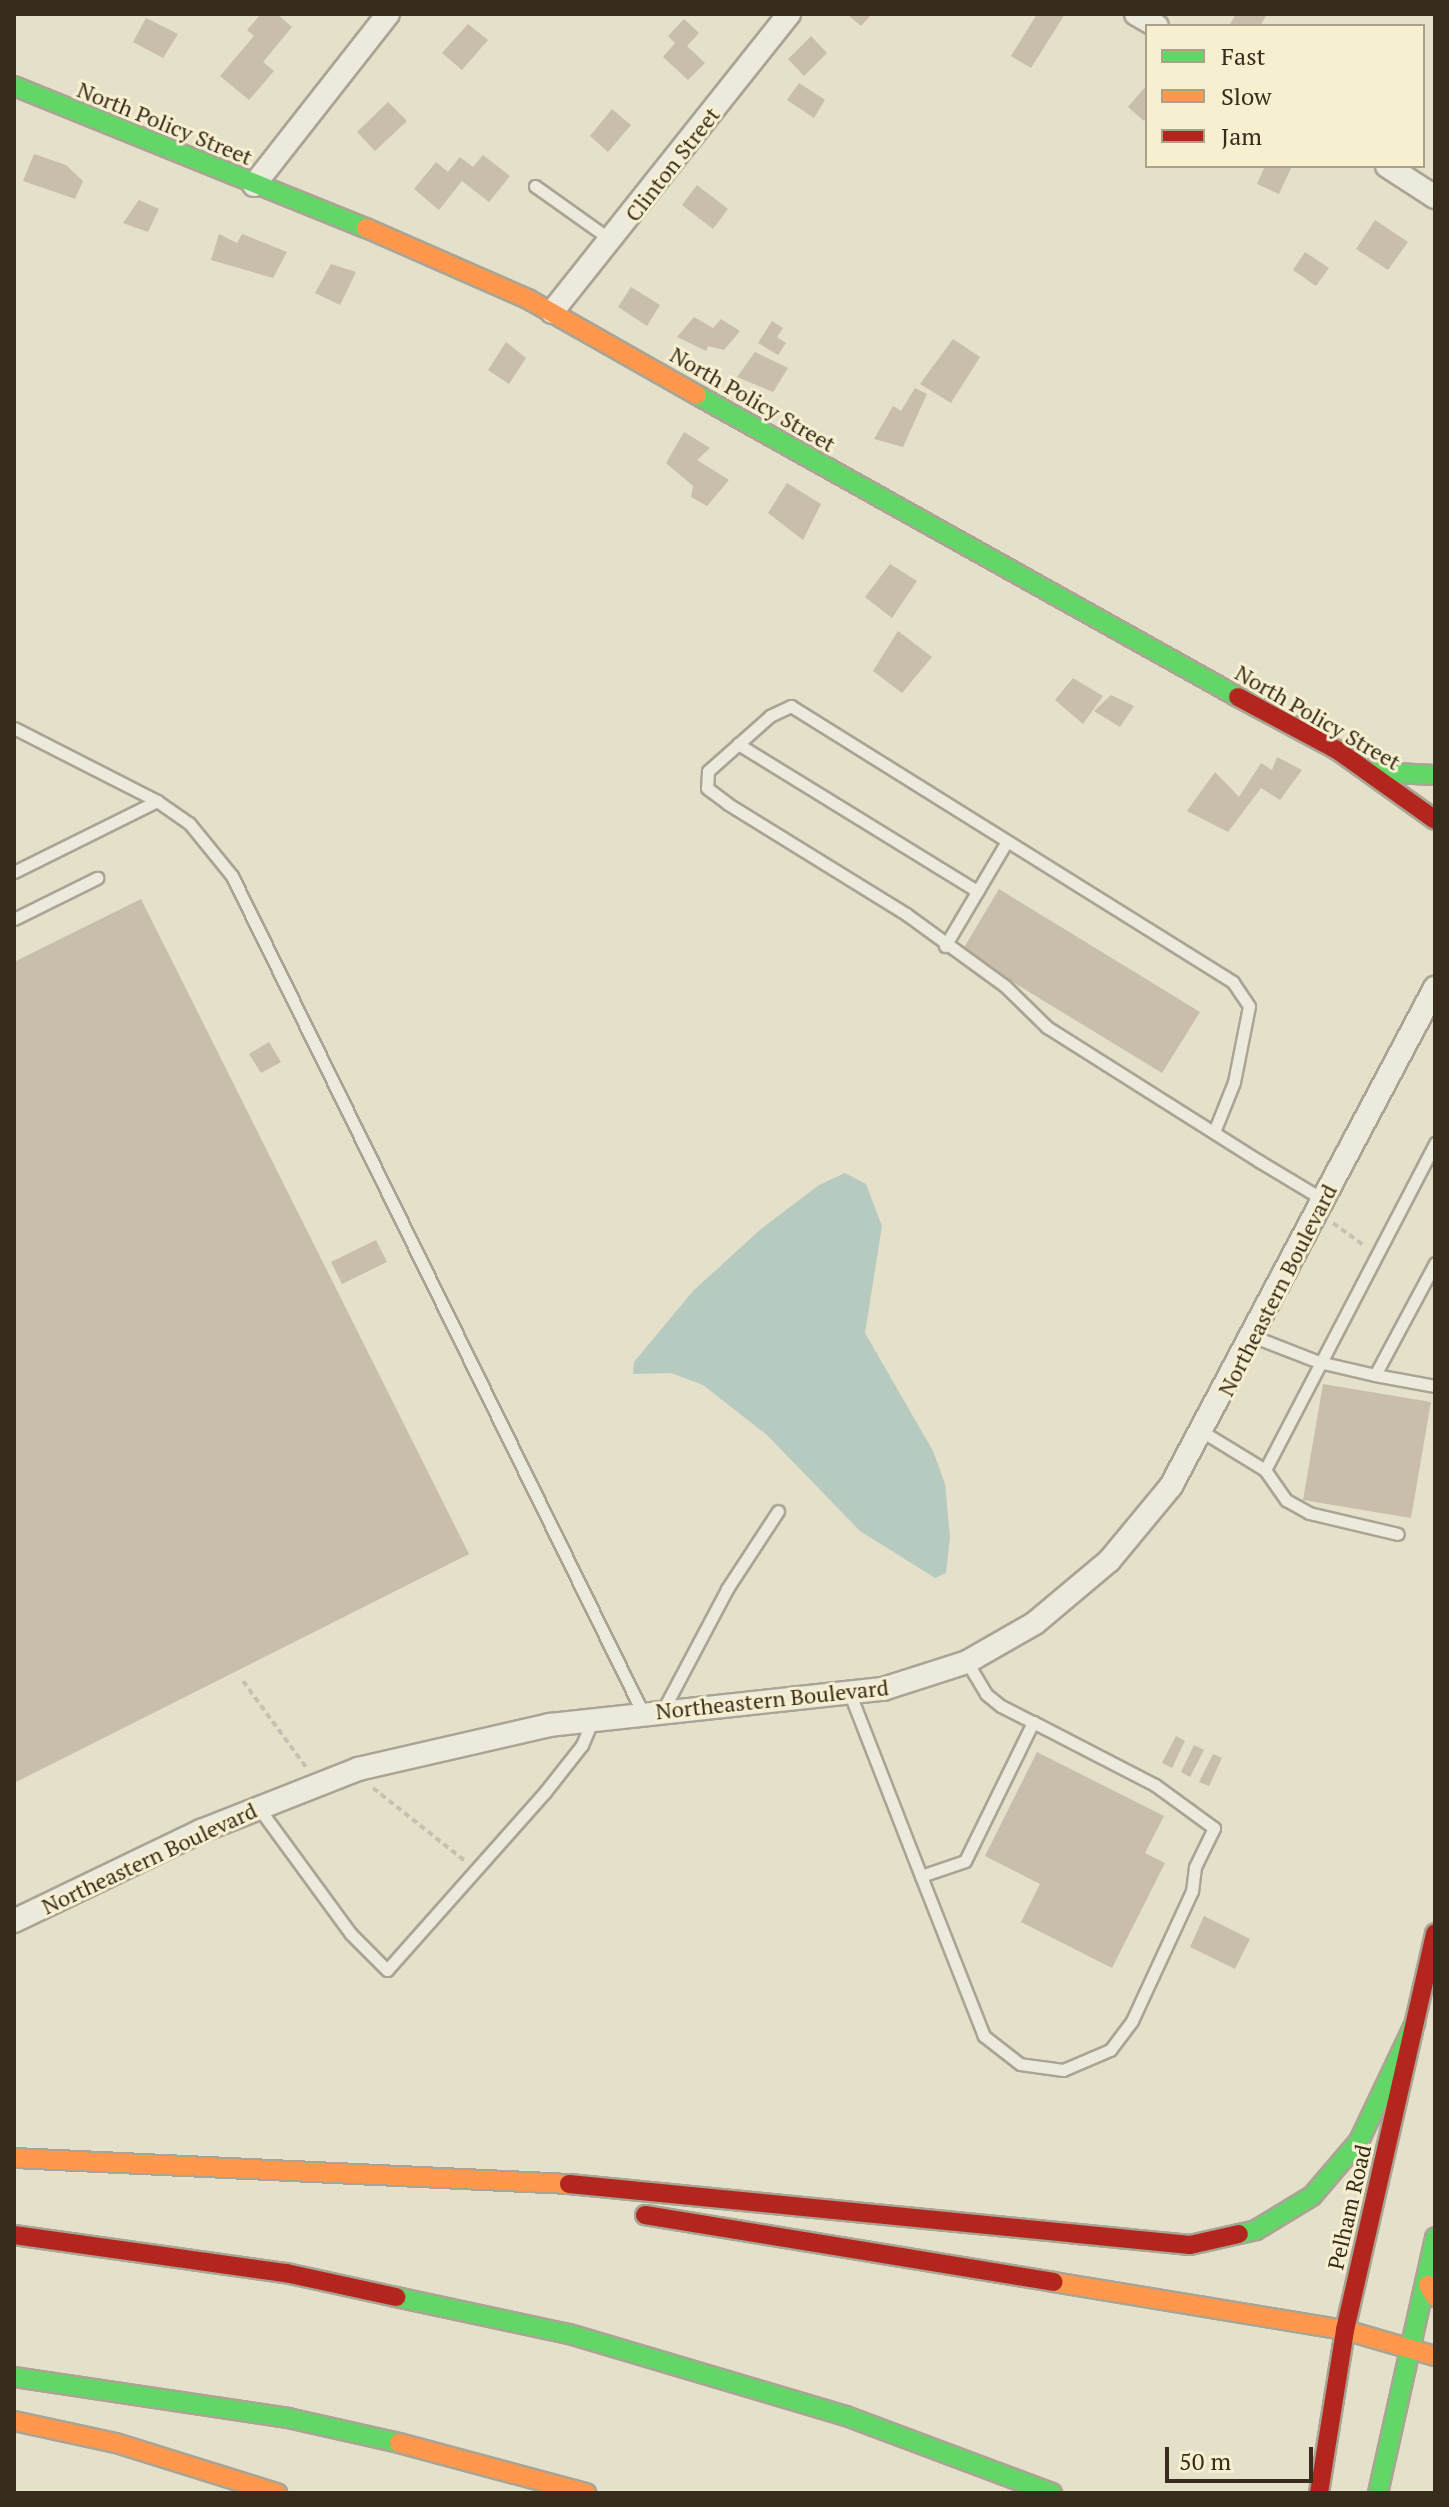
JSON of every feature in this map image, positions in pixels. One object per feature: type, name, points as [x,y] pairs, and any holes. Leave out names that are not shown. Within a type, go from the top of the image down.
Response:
[{"type":"main road","name":"North Policy Street","points":[[14,86],[444,259],[552,312],[1091,619],[1373,772],[1435,820]]},
{"type":"main road","points":[[1373,772],[1435,775]]},
{"type":"main road","name":"Pelham Road","points":[[1319,2493],[1345,2330],[1435,1933]]},
{"type":"main road","points":[[14,2158],[292,2168],[594,2185],[1190,2245],[1256,2230],[1312,2196],[1359,2141],[1415,2023]]},
{"type":"main road","points":[[292,2168],[455,2184],[595,2207]]},
{"type":"main road","points":[[626,2212],[1345,2330],[1413,2347],[1435,2356]]},
{"type":"main road","points":[[14,2235],[286,2273],[569,2334],[846,2416],[1052,2493]]},
{"type":"main road","points":[[1378,2493],[1413,2347],[1431,2291],[1435,2237]]},
{"type":"main road","points":[[14,2377],[288,2418],[476,2460],[586,2493]]},
{"type":"main road","points":[[14,2421],[116,2443],[277,2493]]},
{"type":"street","points":[[254,185],[388,14]]},
{"type":"street","name":"Clinton Street","points":[[552,312],[789,14]]},
{"type":"street","points":[[1136,14],[1154,24]]},
{"type":"street","points":[[1390,168],[1435,197]]},
{"type":"street","name":"Northeastern Boulevard","points":[[14,1921],[258,1806],[411,1754],[500,1733],[593,1719],[850,1694],[911,1683],[967,1662],[1035,1623],[1109,1561],[1171,1486],[1203,1432],[1435,988]]},
{"type":"lane","points":[[535,186],[611,240]]},
{"type":"lane","points":[[1214,1132],[1234,1082],[1249,1006],[1244,992],[791,706],[770,716],[708,771],[707,788],[906,914],[945,946],[1005,986],[1047,1027],[1214,1132],[1324,1200]]},
{"type":"lane","points":[[14,728],[157,801],[211,847],[252,912],[652,1712]]},
{"type":"lane","points":[[738,744],[977,891]]},
{"type":"lane","points":[[14,872],[157,801]]},
{"type":"lane","points":[[945,946],[1006,843]]},
{"type":"lane","points":[[14,919],[97,878]]},
{"type":"lane","points":[[1265,1470],[1435,1143]]},
{"type":"lane","points":[[1375,1375],[1435,1263]]},
{"type":"lane","points":[[1252,1336],[1319,1362],[1435,1386]]},
{"type":"lane","points":[[1203,1432],[1265,1470],[1286,1500],[1309,1513],[1398,1534]]},
{"type":"lane","points":[[652,1712],[778,1511]]},
{"type":"lane","points":[[850,1694],[975,2020],[1007,2058],[1035,2069],[1063,2070],[1095,2060],[1121,2037],[1192,1891],[1195,1867],[1214,1828],[1155,1785],[986,1694],[967,1662]]},
{"type":"lane","points":[[258,1806],[351,1934],[387,1970],[545,1792],[582,1745],[593,1719]]},
{"type":"lane","points":[[921,1876],[965,1861],[1033,1722]]},
{"type":"path","points":[[1331,1222],[1377,1253]]},
{"type":"path","points":[[243,1681],[306,1767]]},
{"type":"path","points":[[373,1788],[454,1851]]},
{"type":"shaded area","points":[[845,1173],[866,1184],[882,1226],[865,1333],[933,1451],[945,1484],[950,1537],[946,1573],[935,1578],[860,1531],[767,1435],[703,1385],[671,1373],[633,1374],[634,1362],[693,1291],[761,1229],[819,1185]]},
{"type":"building","points":[[261,14],[277,14],[292,27],[263,62],[274,71],[249,100],[220,76],[254,36],[247,30]]},
{"type":"building","points":[[847,14],[872,14],[861,26]]},
{"type":"building","points":[[1037,14],[1065,14],[1031,68],[1011,56]]},
{"type":"building","points":[[1236,14],[1267,14],[1261,24],[1230,24]]},
{"type":"building","points":[[146,18],[178,34],[163,58],[133,42]]},
{"type":"building","points":[[684,19],[699,33],[687,46],[705,63],[688,80],[663,57],[675,43],[668,36]]},
{"type":"building","points":[[468,24],[488,40],[462,70],[442,53]]},
{"type":"building","points":[[811,36],[827,53],[804,76],[788,59]]},
{"type":"building","points":[[799,83],[825,100],[814,118],[787,100]]},
{"type":"building","points":[[1145,87],[1145,120],[1128,107]]},
{"type":"building","points":[[388,102],[407,121],[375,151],[357,132]]},
{"type":"building","points":[[612,109],[631,125],[608,152],[590,136]]},
{"type":"building","points":[[34,154],[66,165],[83,181],[75,199],[23,181]]},
{"type":"building","points":[[483,155],[510,176],[489,202],[462,181],[439,210],[414,189],[436,162],[448,172],[460,157],[473,167]]},
{"type":"building","points":[[1264,168],[1291,168],[1279,194],[1257,184]]},
{"type":"building","points":[[697,185],[728,209],[713,229],[682,205]]},
{"type":"building","points":[[139,200],[159,209],[148,232],[123,223]]},
{"type":"building","points":[[1375,220],[1408,242],[1388,270],[1356,249]]},
{"type":"building","points":[[219,234],[237,243],[242,234],[287,252],[273,278],[211,260]]},
{"type":"building","points":[[1305,252],[1329,268],[1316,286],[1293,270]]},
{"type":"building","points":[[331,264],[356,272],[340,305],[315,293]]},
{"type":"building","points":[[631,287],[660,305],[647,326],[618,307]]},
{"type":"building","points":[[694,317],[713,328],[721,319],[740,331],[724,350],[708,346],[706,351],[677,337]]},
{"type":"building","points":[[772,321],[783,328],[777,337],[786,343],[778,355],[758,343]]},
{"type":"building","points":[[953,339],[980,357],[951,403],[920,384]]},
{"type":"building","points":[[506,342],[526,358],[509,384],[488,370]]},
{"type":"building","points":[[755,352],[788,368],[773,392],[737,377]]},
{"type":"building","points":[[915,388],[927,394],[903,447],[874,439],[893,406],[901,411]]},
{"type":"building","points":[[684,432],[710,448],[697,460],[729,480],[707,506],[691,497],[693,486],[666,463]]},
{"type":"building","points":[[787,483],[821,504],[803,540],[768,513]]},
{"type":"building","points":[[890,564],[917,581],[892,618],[865,597]]},
{"type":"building","points":[[898,631],[932,657],[902,693],[873,671]]},
{"type":"building","points":[[1073,678],[1103,696],[1083,724],[1055,700]]},
{"type":"building","points":[[1111,695],[1134,706],[1120,727],[1094,711]]},
{"type":"building","points":[[1277,757],[1302,770],[1280,800],[1261,788],[1228,832],[1187,811],[1215,772],[1239,797],[1261,763],[1272,770]]},
{"type":"building","points":[[999,889],[1200,1012],[1162,1073],[962,951]]},
{"type":"building","points":[[141,899],[469,1554],[14,1783],[14,962]]},
{"type":"building","points":[[269,1042],[281,1062],[261,1073],[249,1054]]},
{"type":"building","points":[[376,1240],[387,1262],[342,1284],[331,1262]]},
{"type":"building","points":[[1323,1384],[1431,1402],[1411,1518],[1303,1500]]},
{"type":"building","points":[[1176,1736],[1185,1741],[1172,1768],[1162,1763]]},
{"type":"building","points":[[1194,1745],[1204,1750],[1190,1777],[1181,1772]]},
{"type":"building","points":[[1037,1752],[1164,1816],[1145,1853],[1165,1863],[1112,1968],[1021,1922],[1040,1884],[985,1856]]},
{"type":"building","points":[[1213,1754],[1222,1758],[1209,1786],[1199,1782]]},
{"type":"building","points":[[1204,1916],[1250,1939],[1235,1969],[1190,1947]]},
{"type":"traffic: fast","points":[[14,86],[366,228]]},
{"type":"traffic: fast","points":[[697,395],[1238,697]]},
{"type":"traffic: fast","points":[[1373,772],[1435,775]]},
{"type":"traffic: fast","points":[[1239,2234],[1256,2230],[1312,2196],[1359,2141],[1415,2023]]},
{"type":"traffic: fast","points":[[1378,2493],[1435,2237]]},
{"type":"traffic: fast","points":[[396,2297],[569,2334],[846,2416],[1052,2493]]},
{"type":"traffic: fast","points":[[14,2377],[288,2418],[399,2443]]},
{"type":"traffic: slow","points":[[366,228],[528,299],[697,395]]},
{"type":"traffic: slow","points":[[14,2158],[569,2184]]},
{"type":"traffic: slow","points":[[1054,2282],[1345,2330],[1435,2356]]},
{"type":"traffic: slow","points":[[1428,2285],[1435,2297]]},
{"type":"traffic: slow","points":[[14,2421],[116,2443],[277,2493]]},
{"type":"traffic: slow","points":[[399,2443],[586,2493]]},
{"type":"traffic: jam","points":[[1238,697],[1337,750],[1435,820]]},
{"type":"traffic: jam","points":[[1319,2493],[1345,2330],[1435,1933]]},
{"type":"traffic: jam","points":[[569,2184],[1190,2245],[1239,2234]]},
{"type":"traffic: jam","points":[[645,2215],[1054,2282]]},
{"type":"traffic: jam","points":[[14,2235],[286,2273],[396,2297]]}]
